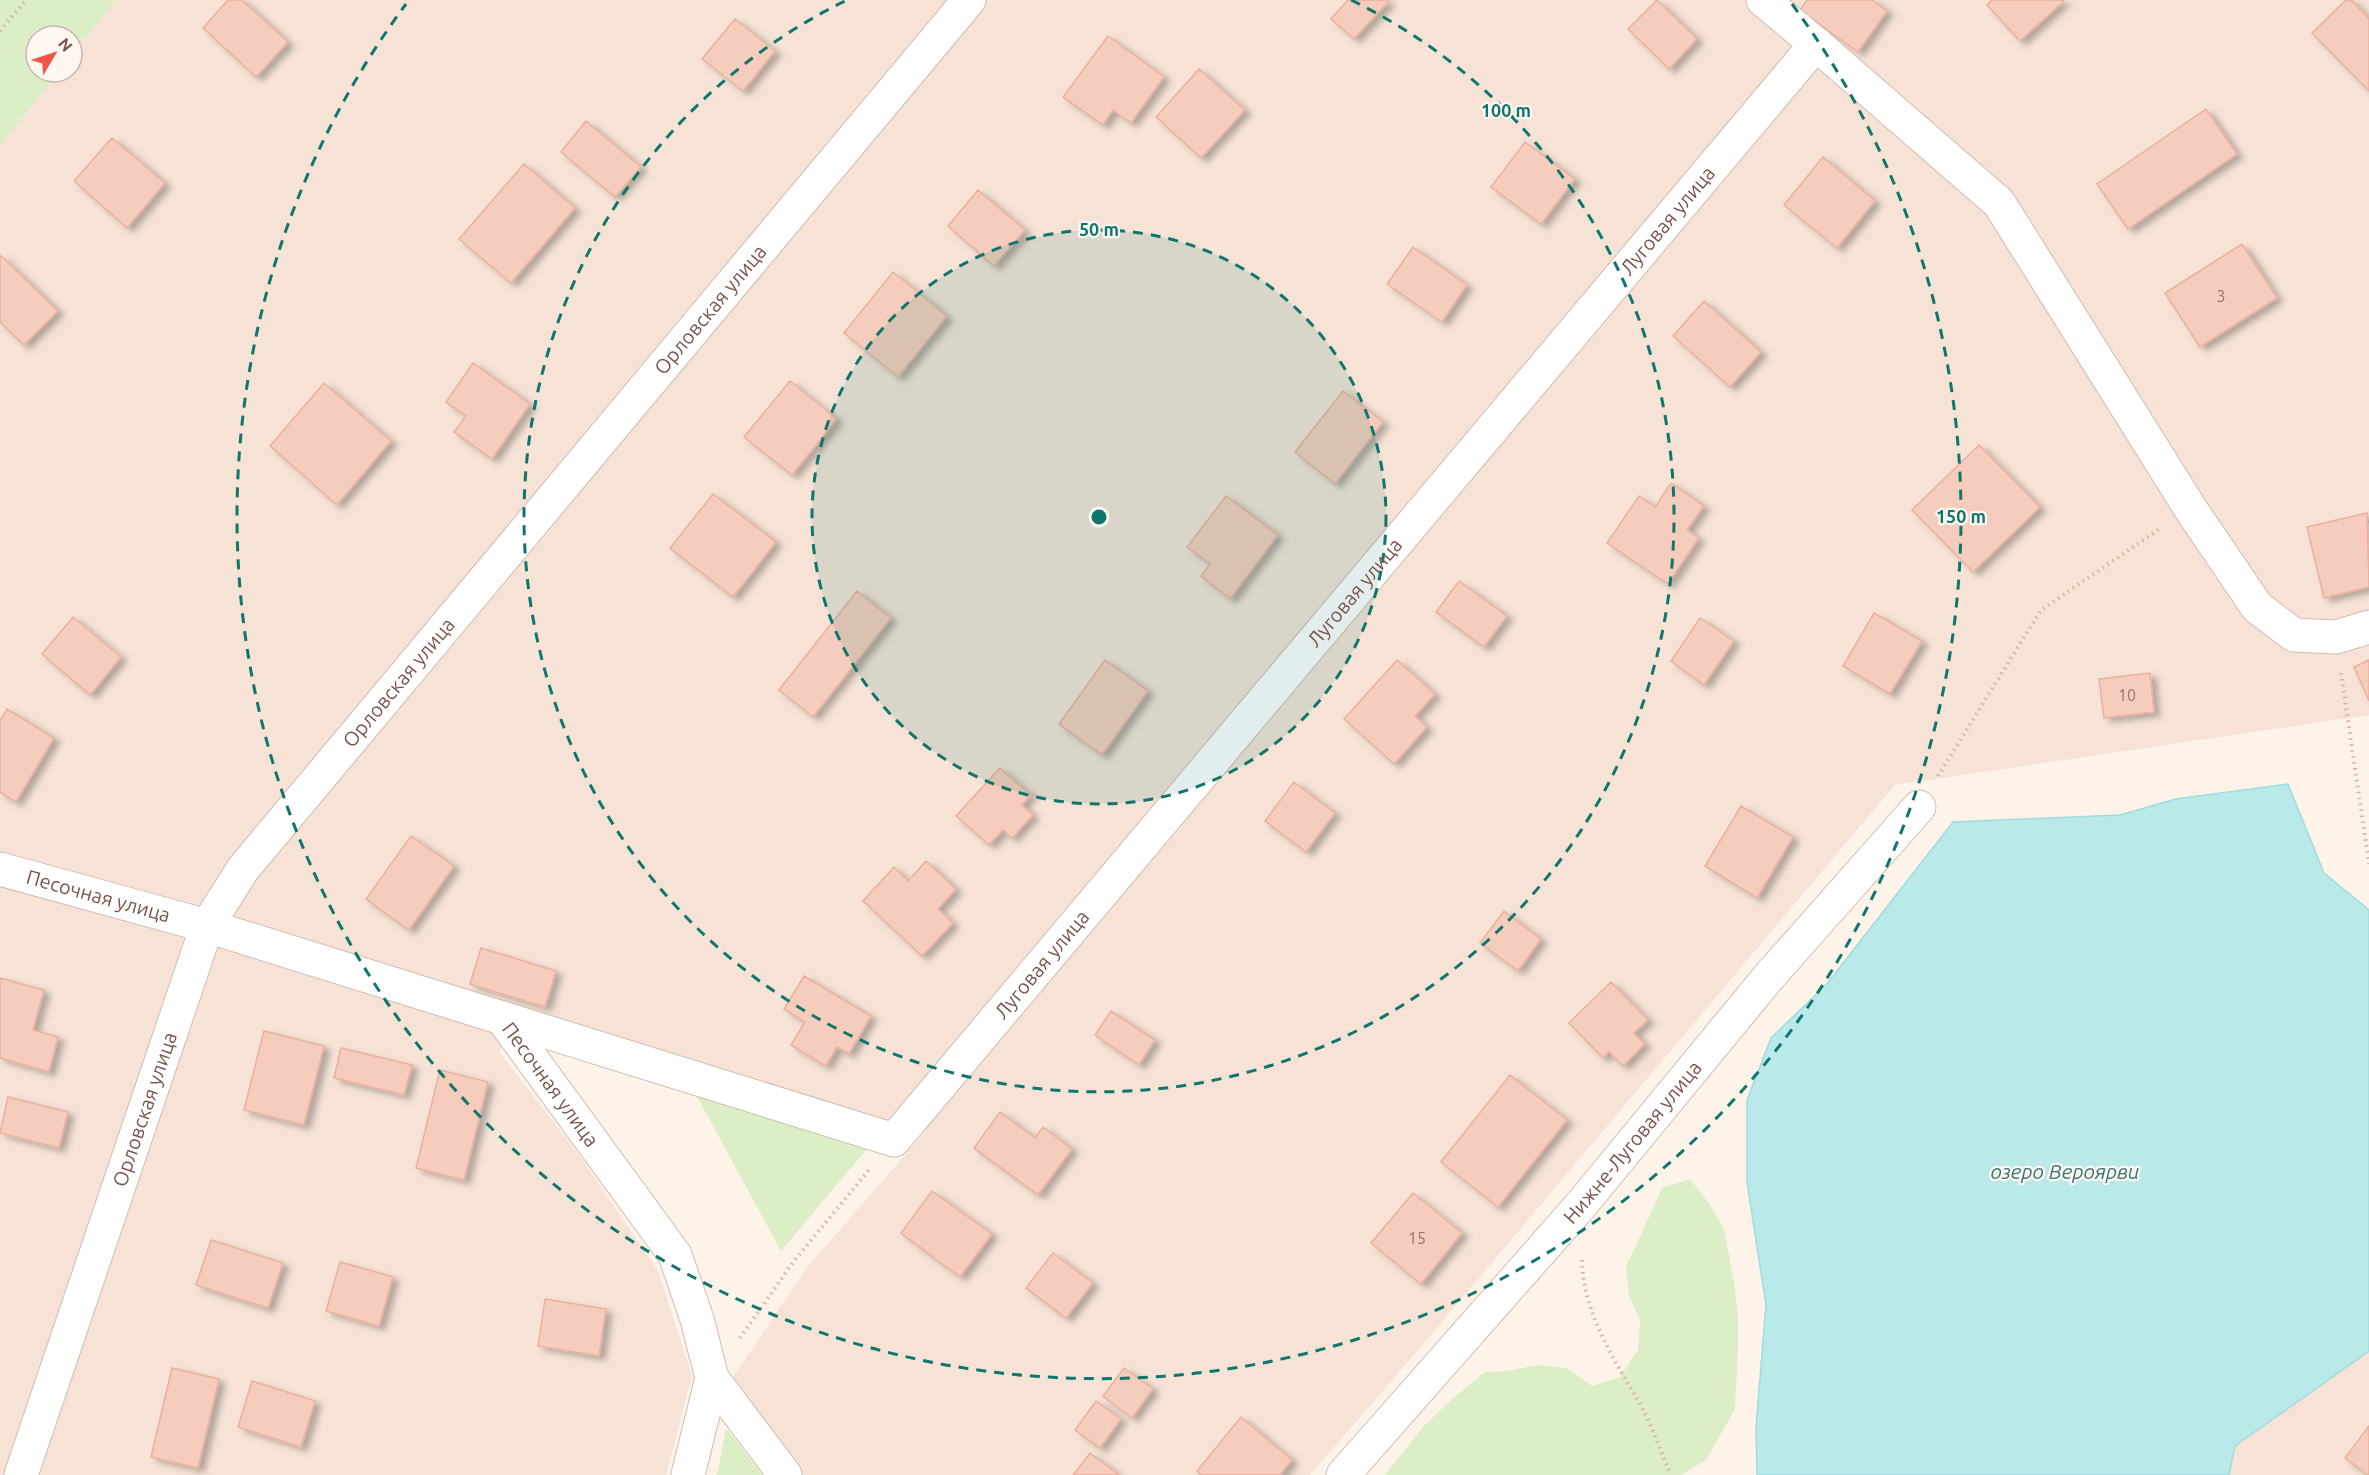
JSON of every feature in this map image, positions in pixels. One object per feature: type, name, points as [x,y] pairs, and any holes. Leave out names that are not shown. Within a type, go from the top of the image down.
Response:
[{"type":"street","name":"Орловская улица","points":[[21,1475],[207,926],[243,869],[969,0]]},
{"type":"street","points":[[1763,0],[1999,203],[2190,508],[2257,606],[2294,635],[2336,637],[2369,627]]},
{"type":"street","name":"Луговая улица","points":[[894,1140],[1816,44]]},
{"type":"street","name":"Нижне-Луговая улица","points":[[1343,1475],[1581,1205],[1767,979],[1919,807]]},
{"type":"street","name":"Песочная улица","points":[[0,869],[207,926],[502,1018],[675,1255],[697,1319],[712,1378],[785,1475]]},
{"type":"street","points":[[502,1018],[894,1140]]},
{"type":"street","points":[[688,1475],[712,1378]]},
{"type":"path","points":[[0,32],[26,0]]},
{"type":"path","points":[[1919,807],[2041,610],[2190,508]]},
{"type":"path","points":[[2336,637],[2369,864]]},
{"type":"path","points":[[712,1378],[794,1261],[894,1140]]},
{"type":"path","points":[[1581,1205],[1582,1278],[1600,1332],[1622,1375],[1637,1398],[1670,1473]]},
{"type":"shaded area","points":[[116,0],[2369,0],[2369,715],[1895,785],[1310,1475],[803,1475],[731,1380],[808,1266],[926,1131],[511,1008],[500,1053],[579,1155],[658,1271],[692,1376],[666,1475],[0,1475],[0,145],[49,84],[84,84],[84,40]]},
{"type":"shaded area","points":[[2369,1351],[2369,1475],[2229,1475],[2234,1446]]},
{"type":"green space","points":[[0,0],[116,0],[84,40],[84,24],[24,24],[24,84],[49,84],[0,145]]},
{"type":"green space","points":[[696,1095],[866,1150],[781,1251]]},
{"type":"green space","points":[[1690,1179],[1709,1203],[1724,1229],[1738,1318],[1735,1409],[1706,1460],[1681,1475],[1385,1475],[1423,1427],[1485,1372],[1507,1371],[1537,1365],[1567,1368],[1592,1386],[1620,1377],[1638,1350],[1640,1321],[1629,1295],[1626,1267],[1662,1188]]},
{"type":"green space","points":[[726,1428],[762,1475],[717,1475]]},
{"type":"water","name":"озеро Вероярви","points":[[2288,784],[2324,873],[2369,910],[2369,1351],[2235,1446],[2229,1475],[1757,1475],[1756,1427],[1766,1305],[1747,1182],[1747,1100],[1771,1038],[1826,985],[1953,822],[2120,815],[2176,799]]},
{"type":"building","points":[[228,0],[242,0],[288,42],[256,77],[203,28]]},
{"type":"building","points":[[1348,0],[1389,1],[1354,39],[1331,19]]},
{"type":"building","points":[[1657,0],[1697,39],[1669,69],[1628,29]]},
{"type":"building","points":[[1807,0],[1872,0],[1887,11],[1858,52],[1800,10]]},
{"type":"building","points":[[1992,0],[2064,1],[2020,41],[1987,5]]},
{"type":"building","points":[[2346,0],[2351,0],[2369,19],[2369,91],[2312,33]]},
{"type":"building","points":[[735,19],[775,51],[743,91],[702,59]]},
{"type":"building","points":[[1108,36],[1164,77],[1131,123],[1113,110],[1103,125],[1063,97]]},
{"type":"building","points":[[1199,69],[1245,110],[1201,158],[1156,117]]},
{"type":"building","points":[[2206,109],[2237,154],[2128,229],[2097,184]]},
{"type":"building","points":[[586,121],[641,167],[615,197],[561,152]]},
{"type":"building","points":[[112,138],[165,183],[127,228],[74,181]]},
{"type":"building","points":[[1525,142],[1575,179],[1541,224],[1491,187]]},
{"type":"building","points":[[1823,157],[1875,201],[1837,248],[1784,205]]},
{"type":"building","points":[[524,164],[575,208],[511,283],[459,239]]},
{"type":"building","points":[[978,190],[1025,230],[994,266],[948,226]]},
{"type":"building","points":[[2242,244],[2277,298],[2200,347],[2165,293]]},
{"type":"building","points":[[1413,247],[1467,285],[1442,322],[1387,284]]},
{"type":"building","points":[[0,255],[58,311],[24,345],[0,322]]},
{"type":"building","points":[[893,272],[947,316],[898,377],[844,333]]},
{"type":"building","points":[[1704,301],[1761,352],[1730,387],[1673,336]]},
{"type":"building","points":[[473,363],[530,404],[492,459],[454,432],[466,416],[446,402]]},
{"type":"building","points":[[790,381],[837,419],[792,475],[744,437]]},
{"type":"building","points":[[324,383],[391,441],[337,505],[270,446]]},
{"type":"building","points":[[1343,391],[1383,422],[1335,484],[1295,452]]},
{"type":"building","points":[[1979,445],[2040,507],[1973,572],[1912,510]]},
{"type":"building","points":[[1671,483],[1704,506],[1687,530],[1699,538],[1668,584],[1607,543],[1639,496],[1655,507]]},
{"type":"building","points":[[713,494],[776,542],[733,597],[670,548]]},
{"type":"building","points":[[1226,496],[1278,535],[1230,599],[1201,576],[1210,564],[1187,547]]},
{"type":"building","points":[[2367,513],[2369,587],[2324,598],[2307,527]]},
{"type":"building","points":[[1459,581],[1507,616],[1484,647],[1436,612]]},
{"type":"building","points":[[857,591],[891,618],[813,717],[779,690]]},
{"type":"building","points":[[1874,613],[1922,641],[1890,694],[1843,666]]},
{"type":"building","points":[[73,617],[121,657],[90,695],[42,654]]},
{"type":"building","points":[[1700,618],[1734,641],[1704,685],[1671,661]]},
{"type":"building","points":[[1105,660],[1148,691],[1102,755],[1059,724]]},
{"type":"building","points":[[1397,660],[1435,694],[1415,716],[1427,727],[1394,764],[1344,719]]},
{"type":"building","points":[[2369,660],[2369,701],[2354,667]]},
{"type":"building","points":[[2150,673],[2154,712],[2104,718],[2099,679]]},
{"type":"building","points":[[7,709],[54,738],[16,802],[0,792],[0,721]]},
{"type":"building","points":[[1000,768],[1031,795],[1022,805],[1033,815],[1012,838],[1003,830],[989,845],[956,816]]},
{"type":"building","points":[[1294,782],[1335,813],[1306,852],[1265,821]]},
{"type":"building","points":[[1741,806],[1793,837],[1757,898],[1705,866]]},
{"type":"building","points":[[411,836],[454,866],[409,930],[366,899]]},
{"type":"building","points":[[926,861],[956,889],[938,909],[953,923],[922,956],[863,901],[894,867],[908,881]]},
{"type":"building","points":[[1504,911],[1541,939],[1518,971],[1480,943]]},
{"type":"building","points":[[481,948],[556,971],[545,1007],[470,984]]},
{"type":"building","points":[[804,976],[871,1016],[849,1054],[837,1047],[826,1066],[791,1045],[805,1022],[784,1009]]},
{"type":"building","points":[[0,978],[44,990],[33,1030],[58,1037],[49,1072],[0,1058]]},
{"type":"building","points":[[1611,982],[1648,1020],[1634,1033],[1645,1044],[1623,1066],[1609,1052],[1603,1058],[1569,1023]]},
{"type":"building","points":[[1111,1011],[1155,1040],[1139,1065],[1095,1035]]},
{"type":"building","points":[[264,1031],[324,1046],[304,1125],[244,1110]]},
{"type":"building","points":[[341,1048],[412,1065],[404,1095],[334,1078]]},
{"type":"building","points":[[440,1070],[488,1082],[464,1180],[416,1168]]},
{"type":"building","points":[[1510,1075],[1567,1120],[1498,1207],[1441,1162]]},
{"type":"building","points":[[8,1097],[68,1112],[59,1148],[0,1133]]},
{"type":"building","points":[[1000,1112],[1035,1138],[1043,1127],[1072,1149],[1038,1195],[974,1148]]},
{"type":"building","points":[[932,1191],[992,1234],[960,1277],[901,1233]]},
{"type":"building","points":[[1413,1193],[1462,1233],[1421,1284],[1371,1243]]},
{"type":"building","points":[[211,1240],[283,1263],[268,1308],[196,1285]]},
{"type":"building","points":[[1053,1253],[1093,1283],[1066,1318],[1026,1288]]},
{"type":"building","points":[[340,1262],[393,1277],[379,1326],[326,1311]]},
{"type":"building","points":[[545,1299],[606,1309],[599,1356],[538,1346]]},
{"type":"building","points":[[172,1368],[219,1379],[198,1468],[151,1457]]},
{"type":"building","points":[[1124,1368],[1153,1389],[1132,1418],[1103,1396]]},
{"type":"building","points":[[252,1381],[315,1401],[301,1447],[238,1427]]},
{"type":"building","points":[[1096,1401],[1121,1419],[1100,1448],[1075,1430]]},
{"type":"building","points":[[1241,1417],[1292,1460],[1280,1475],[1201,1475],[1197,1471]]},
{"type":"building","points":[[2369,1426],[2369,1475],[2368,1475],[2345,1458]]},
{"type":"building","points":[[1090,1453],[1119,1475],[1073,1475]]}]
